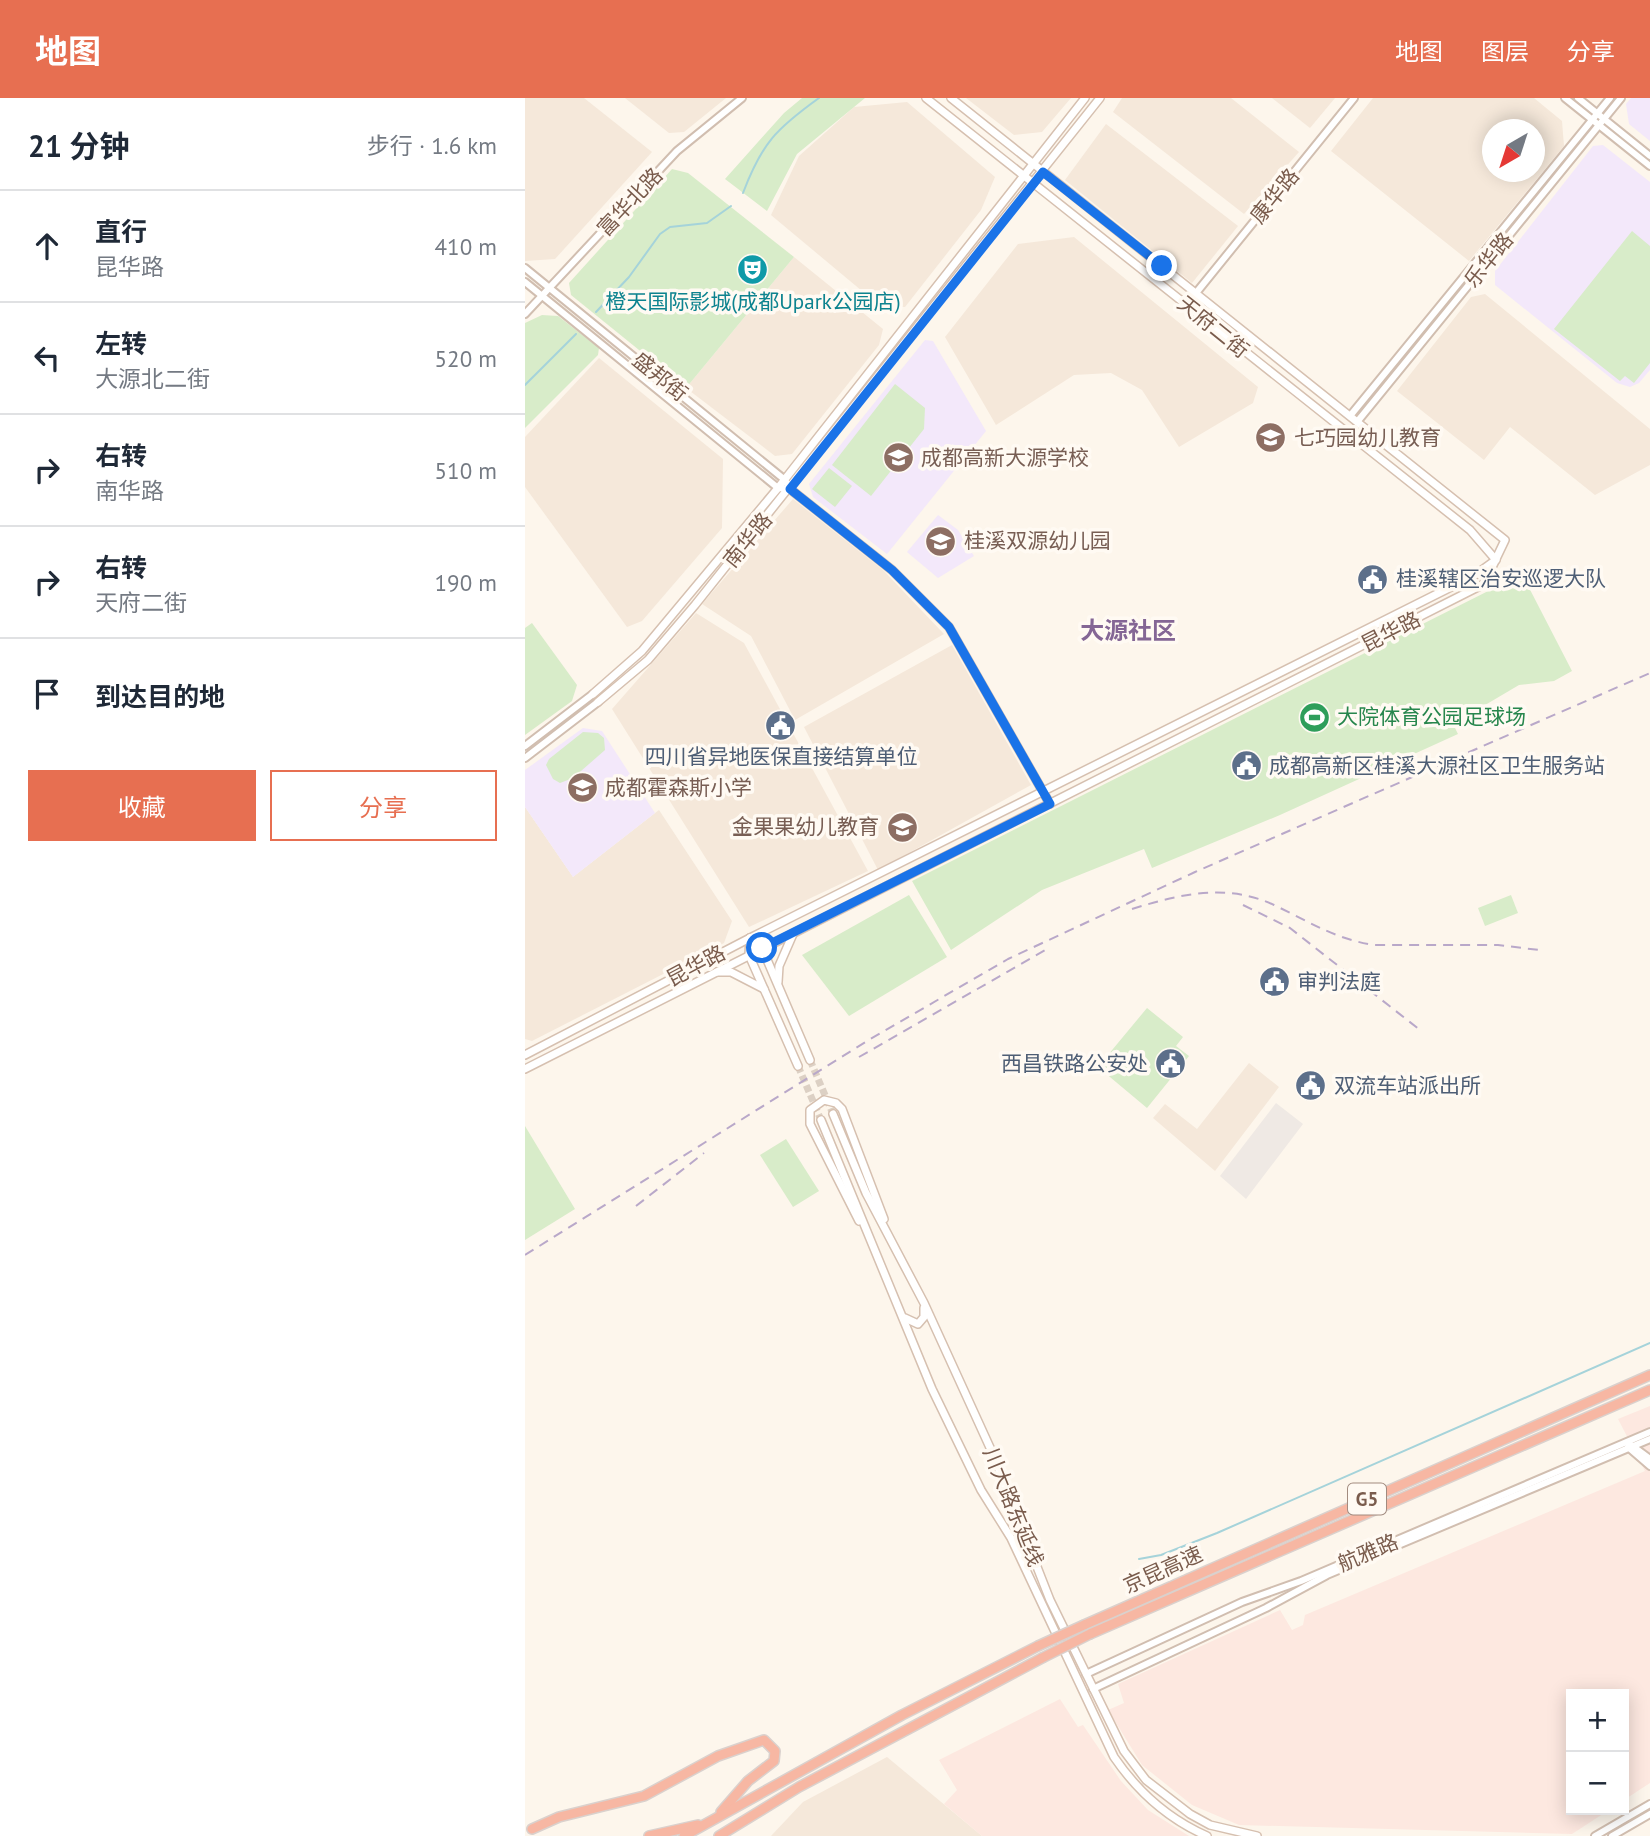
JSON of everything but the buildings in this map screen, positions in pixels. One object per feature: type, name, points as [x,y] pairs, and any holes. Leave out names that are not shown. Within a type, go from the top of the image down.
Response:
[{"type":"highway","name":"京昆高速","points":[[703,1824],[902,1715],[1038,1646],[1650,1375]]},
{"type":"highway","name":"京昆高速","points":[[721,1835],[799,1787],[1090,1634],[1650,1390]]},
{"type":"highway","points":[[528,1830],[559,1817],[644,1796],[718,1755],[764,1740],[775,1751],[774,1761],[748,1781],[718,1816]]},
{"type":"highway","points":[[684,1836],[703,1824]]},
{"type":"highway","name":"G5","points":[[649,1836],[703,1824]]},
{"type":"main road","name":"天府二街","points":[[926,98],[1470,530],[1496,560],[1505,540],[951,98]]},
{"type":"main road","name":"南华路","points":[[593,694],[642,650],[785,480],[1085,98]]},
{"type":"main road","name":"南华路","points":[[598,702],[648,660],[790,489],[1100,98]]},
{"type":"main road","name":"昆华路","points":[[525,1055],[750,938],[1422,603],[1475,575],[1496,560]]},
{"type":"main road","name":"昆华路","points":[[525,1069],[1484,584],[1496,560]]},
{"type":"main road","points":[[777,983],[787,943],[795,931]]},
{"type":"main road","points":[[750,938],[762,948],[810,1060]]},
{"type":"main road","points":[[750,938],[749,954],[798,1066]]},
{"type":"main road","points":[[715,972],[731,972],[765,989]]},
{"type":"main road","points":[[875,1251],[810,1124],[810,1110],[819,1102],[830,1101],[842,1109],[892,1242]]},
{"type":"main road","name":"川大路东延线","points":[[834,1114],[866,1193],[924,1303],[992,1452],[1050,1600],[1124,1751],[1146,1780],[1190,1814],[1210,1825],[1257,1836]]},
{"type":"main road","name":"川大路东延线","points":[[821,1120],[932,1389],[981,1490],[1011,1538],[1114,1758],[1137,1788],[1158,1807],[1207,1836]]},
{"type":"main road","points":[[902,1315],[908,1322],[918,1324],[924,1317],[924,1303]]},
{"type":"street","name":"富华北路","points":[[525,314],[677,151],[742,98]]},
{"type":"street","name":"康华路","points":[[1196,293],[1353,98]]},
{"type":"street","points":[[1565,98],[1595,117],[1604,119],[1650,156]]},
{"type":"street","points":[[1578,98],[1595,117],[1599,126],[1650,166]]},
{"type":"street","name":"乐华路","points":[[1350,416],[1610,98]]},
{"type":"street","name":"乐华路","points":[[1357,422],[1621,98]]},
{"type":"street","name":"盛邦街","points":[[525,268],[785,480],[790,489]]},
{"type":"street","name":"盛邦街","points":[[525,282],[778,488]]},
{"type":"street","points":[[778,488],[790,489],[892,570],[949,627],[1050,804]]},
{"type":"street","points":[[525,746],[593,694]]},
{"type":"street","name":"南华路","points":[[525,758],[598,702]]},
{"type":"street","name":"航雅路","points":[[1093,1689],[1266,1608],[1327,1575],[1629,1445],[1650,1432]]},
{"type":"street","name":"航雅路","points":[[1086,1674],[1242,1602],[1301,1581],[1629,1445],[1650,1439]]},
{"type":"street","points":[[1629,1445],[1650,1459]]},
{"type":"street","points":[[1629,1445],[1650,1466]]},
{"type":"street","points":[[1595,1836],[1650,1804]]},
{"type":"street","points":[[1612,1836],[1650,1814]]},
{"type":"street","points":[[1630,1836],[1634,1824]]},
{"type":"shaded area","points":[[525,98],[584,98],[652,152],[555,259],[525,261]]},
{"type":"shaded area","points":[[625,98],[726,98],[684,132],[669,133]]},
{"type":"shaded area","points":[[966,98],[1071,98],[1042,132],[1014,135]]},
{"type":"shaded area","points":[[1122,98],[1231,98],[1299,152],[1244,214],[1113,112]]},
{"type":"shaded area","points":[[1272,98],[1335,98],[1310,128]]},
{"type":"shaded area","points":[[1373,98],[1534,98],[1562,121],[1564,146],[1545,169],[1545,119],[1482,119],[1482,182],[1534,182],[1469,261],[1331,151]]},
{"type":"shaded area","points":[[1631,98],[1650,98],[1650,141],[1629,124],[1626,104]]},
{"type":"shaded area","points":[[907,102],[995,177],[981,210],[905,307],[880,306],[771,215],[799,156],[854,107]]},
{"type":"shaded area","points":[[1106,124],[1238,226],[1192,283],[1065,180]]},
{"type":"shaded area","points":[[1603,145],[1650,182],[1650,370],[1639,383],[1630,387],[1617,383],[1495,285],[1495,271],[1593,146]]},
{"type":"shaded area","points":[[1074,237],[1258,387],[1253,403],[1179,447],[1142,390],[1111,373],[1074,375],[996,425],[945,337],[1018,244]]},
{"type":"shaded area","points":[[794,257],[883,329],[879,345],[792,454],[775,456],[686,388]]},
{"type":"shaded area","points":[[1485,294],[1650,429],[1650,465],[1595,495],[1510,427],[1484,460],[1397,391],[1471,297]]},
{"type":"shaded area","name":"成都高新大源学校","points":[[925,340],[933,341],[986,431],[887,554],[813,497],[809,484]]},
{"type":"shaded area","points":[[599,358],[723,459],[722,528],[642,621],[627,627],[525,487],[525,437]]},
{"type":"shaded area","points":[[793,499],[883,570],[944,634],[795,720],[751,636],[702,604]]},
{"type":"shaded area","name":"桂溪双源幼儿园","points":[[938,515],[958,530],[974,556],[938,578],[907,552]]},
{"type":"shaded area","points":[[696,613],[744,643],[868,871],[749,927],[612,709]]},
{"type":"shaded area","points":[[952,645],[1031,785],[878,870],[804,727]]},
{"type":"shaded area","name":"成都霍森斯小学","points":[[583,728],[602,731],[655,813],[573,877],[525,807],[525,770]]},
{"type":"shaded area","points":[[525,807],[573,877],[659,810],[732,921],[724,943],[532,1041],[525,1039]]},
{"type":"shaded area","points":[[1249,1063],[1279,1087],[1215,1171],[1153,1118],[1165,1104],[1197,1129]]},
{"type":"shaded area","points":[[1276,1103],[1303,1124],[1246,1199],[1220,1176]]},
{"type":"shaded area","points":[[1650,1406],[1650,1783],[1629,1797],[1629,1689],[1566,1689],[1566,1815],[1601,1815],[1572,1834],[1239,1825],[1192,1805],[1142,1765],[1108,1710],[1124,1703],[1118,1684],[1280,1610],[1292,1630],[1303,1625],[1305,1615],[1645,1471],[1618,1419]]},
{"type":"shaded area","points":[[1060,1699],[1078,1727],[1083,1725],[1121,1781],[1148,1810],[1189,1836],[982,1836],[944,1804],[957,1790],[939,1760]]},
{"type":"shaded area","points":[[887,1757],[982,1836],[771,1836],[803,1802]]},
{"type":"green space","points":[[802,98],[865,98],[797,154],[767,211],[725,179],[784,113]]},
{"type":"green space","points":[[672,169],[688,173],[794,257],[686,388],[571,295],[569,283]]},
{"type":"green space","points":[[1632,231],[1650,246],[1650,363],[1634,383],[1625,376],[1620,381],[1554,329]]},
{"type":"green space","points":[[542,315],[558,316],[599,348],[598,355],[525,428],[525,323]]},
{"type":"green space","points":[[895,384],[925,408],[924,429],[871,496],[832,465]]},
{"type":"green space","points":[[829,468],[852,486],[835,507],[812,489]]},
{"type":"green space","points":[[1522,574],[1572,671],[1554,681],[1519,685],[1453,724],[1458,734],[1280,815],[1152,868],[1144,849],[1042,890],[951,950],[912,881]]},
{"type":"green space","points":[[532,623],[577,685],[572,701],[525,735],[525,628]]},
{"type":"green space","points":[[583,732],[598,733],[604,738],[605,750],[573,778],[560,783],[553,779],[546,765],[549,759]]},
{"type":"green space","points":[[909,895],[947,957],[849,1016],[802,955]]},
{"type":"green space","points":[[1511,895],[1518,913],[1485,926],[1478,908]]},
{"type":"green space","points":[[1147,1008],[1183,1037],[1176,1046],[1189,1056],[1147,1108],[1098,1067]]},
{"type":"green space","points":[[525,1126],[575,1209],[525,1240]]},
{"type":"green space","points":[[786,1139],[819,1191],[793,1207],[760,1155]]},
{"type":"waterway","points":[[743,193],[757,161],[772,138],[819,98]]},
{"type":"waterway","points":[[596,312],[629,277],[660,234],[670,227],[707,223],[731,206]]},
{"type":"waterway","points":[[525,385],[576,334]]},
{"type":"waterway","points":[[1139,1559],[1161,1555],[1217,1533],[1650,1343]]},
{"type":"tunnel","points":[[810,1060],[833,1114]]},
{"type":"tunnel","points":[[798,1066],[821,1120]]},
{"type":"railway","points":[[525,1255],[867,1041],[1008,959],[1195,872],[1650,673]]},
{"type":"railway","points":[[1132,909],[1186,895],[1239,894],[1274,905],[1334,934],[1373,945],[1498,945],[1539,950]]},
{"type":"railway","points":[[1243,905],[1290,928],[1420,1030]]},
{"type":"railway","points":[[859,1057],[1047,949]]},
{"type":"railway","points":[[636,1206],[704,1153]]},
{"type":"place","name":"橙天国际影城(成都Upark公园店)","points":[[753,270]]},
{"type":"place","name":"七巧园幼儿教育","points":[[1271,438]]},
{"type":"place","name":"成都高新大源学校","points":[[898,458]]},
{"type":"place","name":"桂溪双源幼儿园","points":[[941,541]]},
{"type":"place","name":"桂溪辖区治安巡逻大队","points":[[1373,579]]},
{"type":"place","name":"大院体育公园足球场","points":[[1314,717]]},
{"type":"place","name":"四川省异地医保直接结算单位","points":[[781,725]]},
{"type":"place","name":"成都高新区桂溪大源社区卫生服务站","points":[[1246,766]]},
{"type":"place","name":"成都霍森斯小学","points":[[582,788]]},
{"type":"place","name":"金果果幼儿教育","points":[[902,827]]},
{"type":"place","name":"审判法庭","points":[[1274,982]]},
{"type":"place","name":"西昌铁路公安处","points":[[1171,1064]]},
{"type":"place","name":"双流车站派出所","points":[[1311,1086]]},
{"type":"district","name":"大源社区","points":[[1128,631]]},
{"type":"route","points":[[762,948],[1050,804],[949,627],[892,570],[790,489],[919,324],[1043,172],[1162,266]]}]
